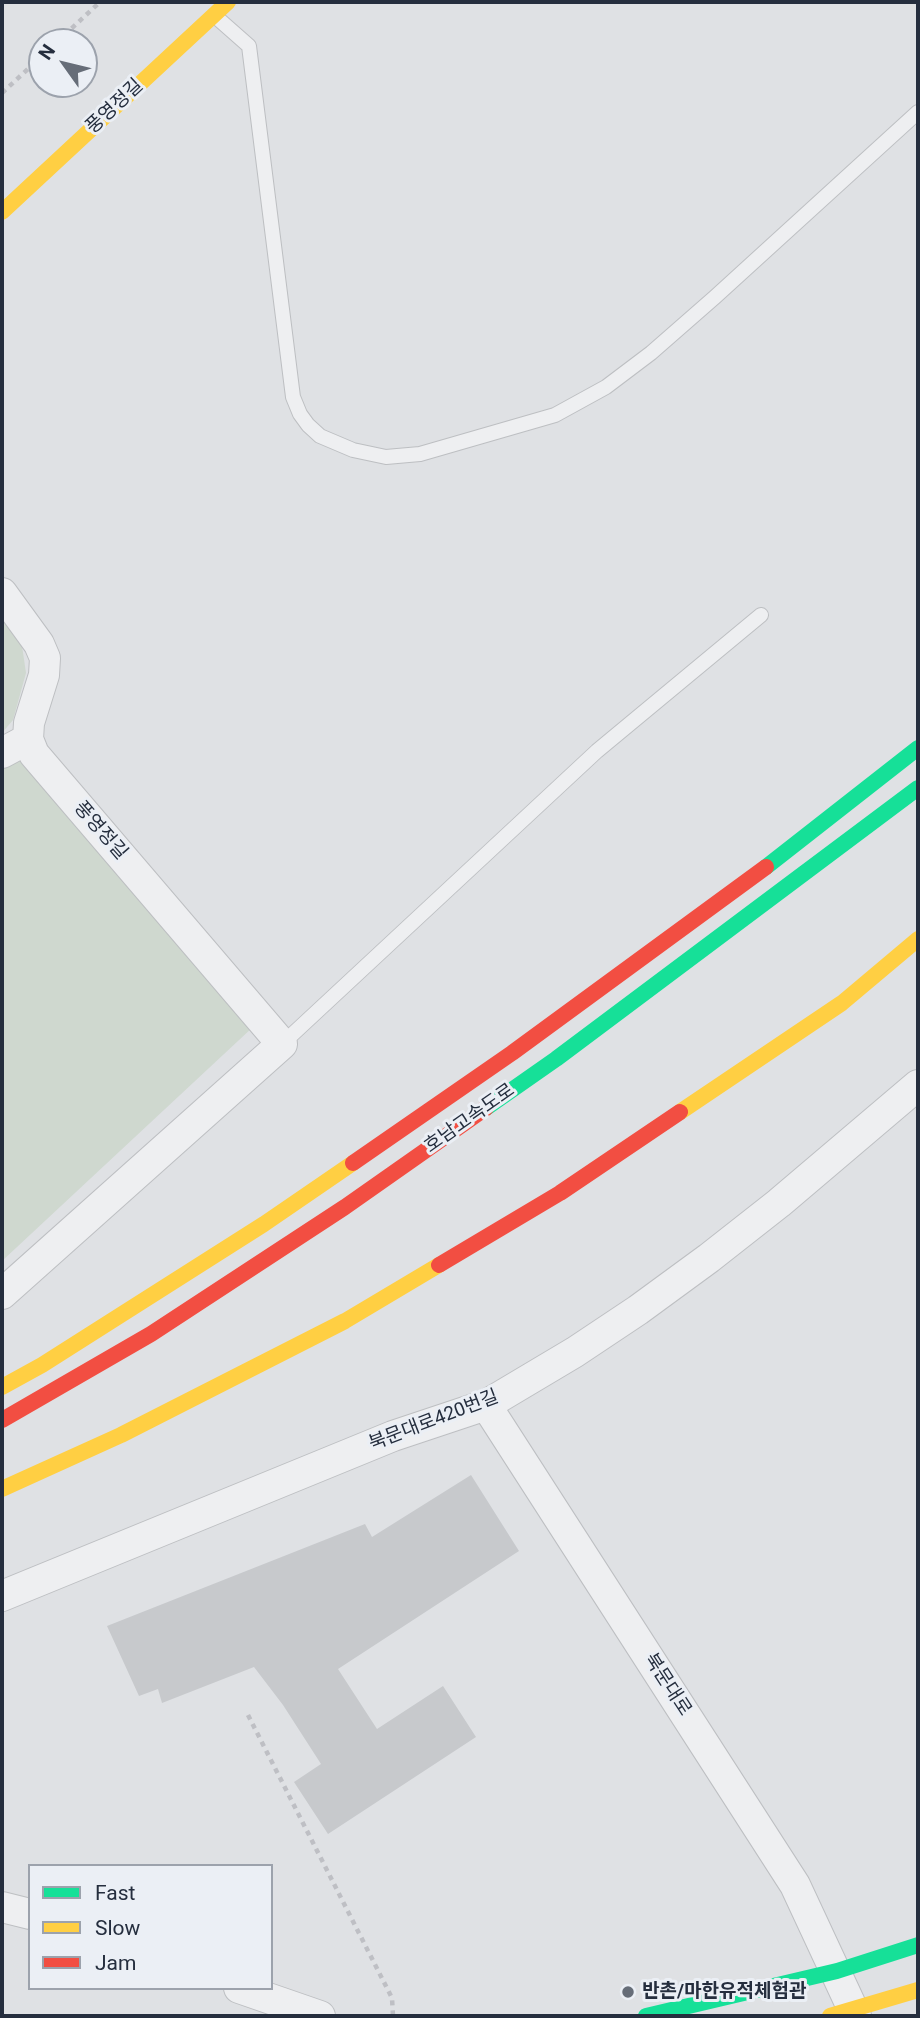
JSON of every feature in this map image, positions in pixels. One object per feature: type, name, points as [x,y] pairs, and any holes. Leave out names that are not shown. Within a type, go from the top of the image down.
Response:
[{"type":"main road","name":"풍영정길","points":[[2,212],[228,2]]},
{"type":"main road","points":[[2,1387],[42,1365],[264,1224],[500,1061],[813,832],[918,748]]},
{"type":"main road","name":"호남고속도로","points":[[2,1420],[152,1334],[345,1208],[556,1059],[918,788]]},
{"type":"main road","points":[[842,1003],[918,939]]},
{"type":"main road","points":[[2,1489],[121,1435],[345,1321],[560,1193],[918,951]]},
{"type":"main road","points":[[646,2016],[837,1971],[918,1945]]},
{"type":"main road","name":"북문대로","points":[[847,2014],[918,1990]]},
{"type":"street","name":"풍영정길","points":[[2,593],[45,658],[44,675],[29,723],[15,746],[34,754],[282,1044]]},
{"type":"street","points":[[2,1294],[282,1044]]},
{"type":"street","name":"북문대로420번길","points":[[2,1596],[393,1436],[486,1405],[575,1352],[668,1288],[779,1203],[918,1085]]},
{"type":"street","name":"북문대로","points":[[486,1405],[795,1885],[837,1971],[847,2014]]},
{"type":"street","points":[[2,1907],[28,1913]]},
{"type":"street","points":[[245,1990],[320,2016]]},
{"type":"lane","points":[[214,15],[249,46],[293,397],[300,414],[320,436],[353,450],[386,457],[420,454],[555,415],[606,387],[705,305],[918,112]]},
{"type":"lane","points":[[282,1044],[597,751],[761,615]]},
{"type":"path","points":[[72,28],[100,2]]},
{"type":"path","points":[[2,93],[28,69]]},
{"type":"path","points":[[248,1715],[392,1998],[393,2016]]},
{"type":"shaded area","points":[[2,613],[21,639],[26,673],[13,720],[2,733]]},
{"type":"shaded area","points":[[2,736],[253,1027],[2,1261]]},
{"type":"building","points":[[471,1475],[519,1551],[338,1669],[377,1729],[443,1686],[476,1737],[328,1834],[294,1782],[321,1764],[283,1705],[254,1667],[162,1703],[158,1689],[139,1696],[107,1626],[365,1524],[372,1537]]},
{"type":"traffic: fast","points":[[766,867],[918,748]]},
{"type":"traffic: fast","points":[[486,1108],[556,1059],[918,788]]},
{"type":"traffic: fast","points":[[646,2016],[837,1971],[918,1945]]},
{"type":"traffic: slow","points":[[2,212],[228,2]]},
{"type":"traffic: slow","points":[[680,1112],[842,1003],[918,939]]},
{"type":"traffic: slow","points":[[2,1387],[42,1365],[264,1224],[353,1163]]},
{"type":"traffic: slow","points":[[2,1489],[121,1435],[345,1321],[439,1265]]},
{"type":"traffic: slow","points":[[830,2016],[918,1990]]},
{"type":"traffic: jam","points":[[353,1163],[512,1053],[766,867]]},
{"type":"traffic: jam","points":[[2,1420],[151,1334],[345,1207],[486,1108]]},
{"type":"traffic: jam","points":[[439,1265],[560,1193],[680,1112]]},
{"type":"place","name":"반촌/마한유적체험관","points":[[628,1992]]}]
